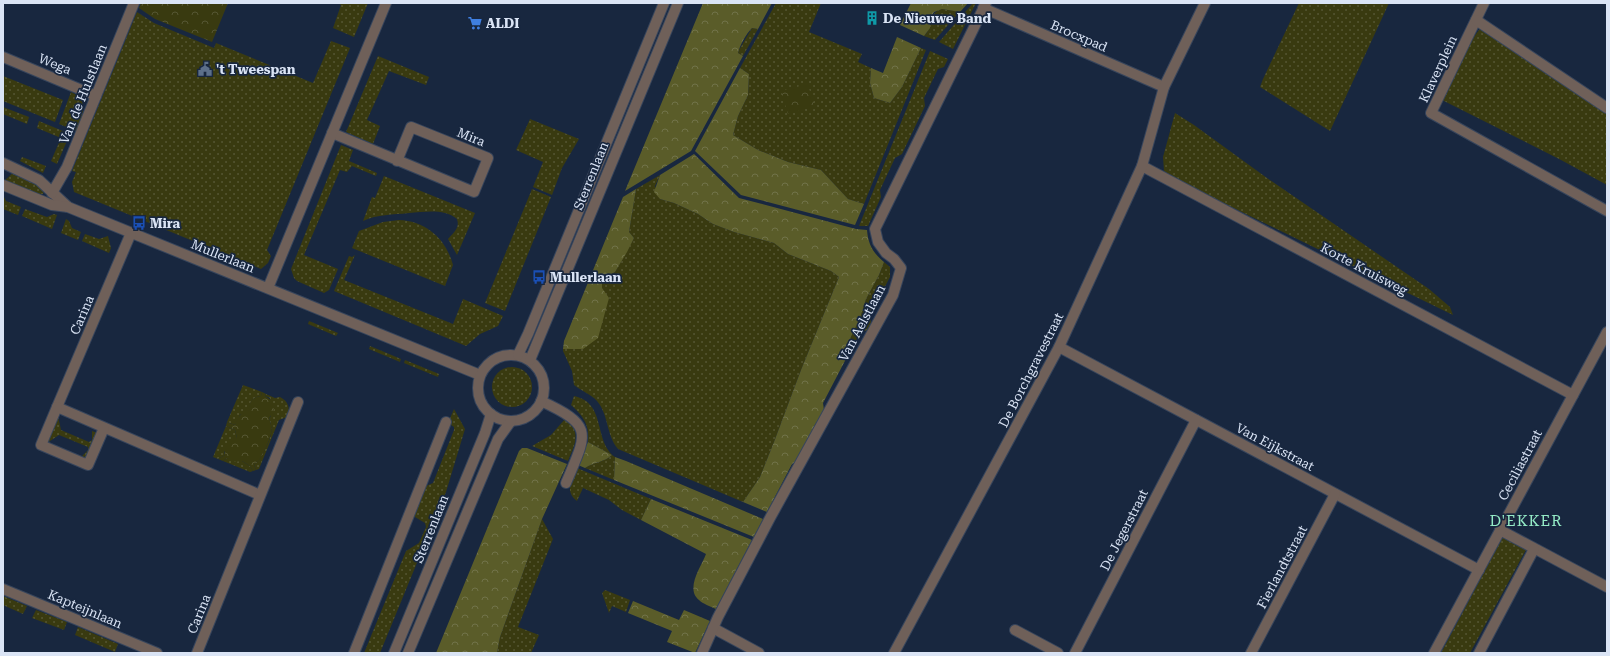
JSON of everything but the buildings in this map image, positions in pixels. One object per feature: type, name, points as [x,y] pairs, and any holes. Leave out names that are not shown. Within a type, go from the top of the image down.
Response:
[{"type":"street","name":"Van de Hulstlaan","points":[[52,193],[67,167],[134,3]]},
{"type":"street","points":[[268,288],[386,3]]},
{"type":"street","name":"Sterrenlaan","points":[[518,355],[664,3]]},
{"type":"street","name":"Sterrenlaan","points":[[530,360],[678,3]]},
{"type":"street","name":"De Borchgravestraat","points":[[894,653],[1059,347],[1142,166],[1164,87],[1205,3]]},
{"type":"street","points":[[1484,3],[1476,20],[1607,108]]},
{"type":"street","name":"Brocxpad","points":[[984,6],[1164,87]]},
{"type":"street","name":"Van Aelstlaan","points":[[702,653],[713,628],[770,518],[893,295],[901,268],[894,259],[886,253],[878,242],[876,229],[984,6]]},
{"type":"street","name":"Klaverplein","points":[[1476,20],[1431,113],[1607,211]]},
{"type":"street","name":"Wega","points":[[3,57],[96,96]]},
{"type":"street","name":"Mira","points":[[332,133],[474,192],[488,158],[412,127],[397,160]]},
{"type":"street","name":"Mullerlaan","points":[[3,163],[39,180],[68,207]]},
{"type":"street","name":"Korte Kruisweg","points":[[1142,166],[1573,394]]},
{"type":"street","name":"Mullerlaan","points":[[3,185],[52,205],[68,207],[480,375]]},
{"type":"street","name":"Carina","points":[[104,428],[88,465],[41,445],[131,233]]},
{"type":"street","name":"Ceciliastraat","points":[[1434,653],[1573,394],[1605,339]]},
{"type":"street","name":"Van Eijkstraat","points":[[1059,347],[1478,570]]},
{"type":"street","points":[[510,354],[518,355],[530,360],[538,368],[543,378],[544,390],[541,401],[535,410],[526,417],[511,421],[500,419],[491,414],[483,406],[479,396],[478,386],[480,375],[495,358],[510,354]]},
{"type":"street","points":[[541,401],[565,412],[575,420],[582,429],[582,442],[566,483]]},
{"type":"street","name":"Carina","points":[[197,653],[298,402]]},
{"type":"street","points":[[57,407],[260,495]]},
{"type":"street","name":"Sterrenlaan","points":[[394,653],[483,438],[491,414]]},
{"type":"street","name":"De Jegerstraat","points":[[1075,653],[1196,420]]},
{"type":"street","name":"Sterrenlaan","points":[[408,653],[498,439],[511,421]]},
{"type":"street","name":"Sterrenlaan","points":[[354,653],[446,422]]},
{"type":"street","name":"Fierlandtstraat","points":[[1251,653],[1335,494]]},
{"type":"street","points":[[1500,530],[1607,587]]},
{"type":"street","points":[[1480,653],[1534,549]]},
{"type":"street","name":"Kapteijnlaan","points":[[3,589],[157,653]]},
{"type":"street","points":[[713,628],[759,653]]},
{"type":"street","points":[[1015,630],[1058,653]]},
{"type":"green space","points":[[141,3],[228,3],[212,42],[155,19],[139,8]]},
{"type":"green space","points":[[338,3],[368,3],[354,37],[333,28],[341,5]]},
{"type":"green space","points":[[703,3],[772,3],[758,29],[752,28],[740,47],[738,53],[743,56],[691,151],[625,191]]},
{"type":"green space","points":[[776,3],[821,3],[809,32],[862,54],[858,62],[871,68],[870,83],[874,98],[890,103],[902,87],[921,48],[926,50],[864,204],[848,199],[821,170],[788,162],[758,150],[733,135],[738,116],[748,95],[749,74],[740,68]]},
{"type":"green space","points":[[911,3],[968,3],[960,12],[942,9],[934,12],[930,19],[930,28],[924,36],[900,25]]},
{"type":"green space","points":[[973,3],[976,3],[953,49],[939,42]]},
{"type":"green space","points":[[1299,3],[1389,3],[1330,131],[1260,87]]},
{"type":"green space","points":[[942,9],[959,12],[935,40],[924,36],[929,29],[934,14]]},
{"type":"green space","points":[[137,12],[154,23],[214,48],[216,43],[313,83],[331,41],[350,48],[267,250],[271,256],[268,263],[261,269],[74,192],[72,182],[76,172],[72,171]]},
{"type":"green space","points":[[1483,25],[1607,108],[1607,185],[1442,100],[1465,51]]},
{"type":"green space","points":[[752,28],[758,29],[743,56],[738,53]]},
{"type":"green space","points":[[897,37],[921,48],[902,87],[890,103],[874,98],[870,83],[871,68],[883,73]]},
{"type":"green space","points":[[930,51],[948,59],[944,67],[938,69],[924,98],[925,106],[902,154],[895,158],[880,190],[881,197],[868,226],[859,226]]},
{"type":"green space","points":[[378,56],[429,77],[426,85],[389,71],[367,120],[380,126],[373,144],[346,132]]},
{"type":"green space","points":[[740,68],[749,74],[748,95],[738,116],[733,135],[758,150],[788,162],[821,170],[848,199],[864,204],[855,225],[741,195],[695,151]]},
{"type":"green space","points":[[3,76],[63,100],[55,122],[3,101]]},
{"type":"green space","points":[[807,83],[815,106],[788,114],[781,91]]},
{"type":"green space","points":[[71,92],[81,100],[83,104],[82,114],[76,131],[59,124]]},
{"type":"green space","points":[[3,107],[29,117],[27,124],[3,114]]},
{"type":"green space","points":[[1175,113],[1429,289],[1450,307],[1453,315],[1176,180],[1164,171],[1163,157]]},
{"type":"green space","points":[[530,119],[579,139],[562,168],[552,195],[533,187],[543,162],[516,150]]},
{"type":"green space","points":[[39,121],[70,134],[57,164],[51,161],[61,138],[37,128]]},
{"type":"green space","points":[[341,145],[353,150],[349,161],[377,173],[376,176],[352,166],[347,172],[340,170],[304,255],[338,269],[329,290],[324,293],[297,281],[294,278],[291,269]]},
{"type":"green space","points":[[694,154],[739,198],[856,229],[867,230],[872,248],[884,262],[866,299],[860,318],[848,343],[848,355],[823,403],[824,410],[798,460],[792,464],[767,512],[743,502],[760,477],[839,277],[831,271],[788,254],[774,243],[734,232],[713,224],[698,214],[674,203],[660,199],[654,192],[660,175]]},
{"type":"green space","points":[[22,157],[46,166],[43,173],[20,161]]},
{"type":"green space","points":[[15,171],[33,180],[44,191],[43,194],[35,194],[3,182]]},
{"type":"green space","points":[[660,175],[655,186],[660,199],[674,203],[698,214],[713,224],[734,232],[774,243],[788,254],[831,271],[839,277],[760,477],[743,502],[618,449],[611,438],[604,412],[597,401],[574,385],[572,371],[563,351],[563,349],[575,349],[602,288],[602,279],[615,272],[634,238],[629,232],[636,189]]},
{"type":"green space","points":[[384,176],[475,213],[457,255],[448,239],[457,227],[458,222],[457,219],[446,213],[427,212],[380,216],[363,221],[372,197],[375,198]]},
{"type":"green space","points":[[532,189],[551,197],[505,311],[485,303]]},
{"type":"green space","points":[[636,189],[629,232],[634,238],[615,272],[602,279],[602,288],[609,298],[598,338],[583,349],[563,349],[564,341],[623,197]]},
{"type":"green space","points":[[3,195],[6,201],[21,207],[18,215],[3,209]]},
{"type":"green space","points":[[25,209],[47,217],[54,214],[57,215],[52,229],[22,216]]},
{"type":"green space","points":[[66,219],[69,221],[72,228],[81,232],[78,240],[61,233]]},
{"type":"green space","points":[[399,220],[409,221],[426,228],[434,233],[445,247],[453,265],[445,286],[352,248],[359,231],[383,222]]},
{"type":"green space","points":[[85,234],[99,239],[108,236],[111,248],[109,253],[82,241]]},
{"type":"green space","points":[[355,255],[344,280],[453,324],[463,299],[503,316],[498,326],[480,334],[466,346],[334,291],[349,256],[352,257]]},
{"type":"green space","points":[[884,262],[890,267],[890,277],[870,315],[871,323],[867,330],[860,333],[848,355],[848,343],[860,318],[866,299]]},
{"type":"green space","points":[[309,321],[338,333],[336,336],[308,324]]},
{"type":"green space","points":[[370,346],[401,359],[400,362],[369,349]]},
{"type":"green space","points":[[405,360],[439,374],[438,377],[404,363]]},
{"type":"green space","points":[[512,367],[526,373],[532,387],[526,401],[512,407],[498,401],[492,387],[498,373]]},
{"type":"green space","points":[[243,385],[262,392],[261,396],[252,400],[250,410],[240,415],[235,425],[227,422]]},
{"type":"green space","points":[[262,392],[266,394],[265,396],[271,400],[274,405],[273,413],[269,418],[271,434],[262,456],[254,465],[256,470],[253,471],[250,466],[242,461],[233,462],[227,458],[223,461],[218,459],[225,455],[227,443],[237,438],[235,430],[226,426],[227,422],[235,425],[240,415],[249,410],[252,400],[261,396]]},
{"type":"green space","points":[[266,394],[275,398],[280,397],[283,399],[288,405],[289,411],[287,417],[279,420],[259,469],[256,470],[254,465],[264,451],[269,441],[271,432],[269,418],[271,416],[270,398],[265,396]]},
{"type":"green space","points":[[574,396],[584,400],[591,406],[596,414],[604,442],[608,450],[615,457],[614,480],[585,468],[612,455],[588,442],[588,431],[585,421],[571,405]]},
{"type":"green space","points":[[454,409],[465,429],[446,492],[380,653],[364,653],[406,551],[419,543],[426,527],[425,523],[414,515],[426,486],[433,483],[454,430],[454,427],[448,423]]},
{"type":"green space","points":[[58,416],[61,430],[89,442],[92,440],[92,431],[97,433],[86,458],[82,456],[88,450],[88,447],[59,435],[47,443]]},
{"type":"green space","points":[[565,419],[574,429],[576,438],[568,461],[532,446],[551,435]]},
{"type":"green space","points":[[226,426],[235,430],[237,438],[224,452],[225,455],[218,459],[213,457]]},
{"type":"green space","points":[[588,442],[612,455],[585,468],[578,465]]},
{"type":"green space","points":[[522,448],[527,448],[567,464],[542,519],[500,637],[497,653],[436,653],[519,451]]},
{"type":"green space","points":[[615,457],[763,519],[754,537],[614,480]]},
{"type":"green space","points":[[227,458],[242,461],[250,466],[253,471],[250,472],[223,461]]},
{"type":"green space","points":[[577,468],[651,499],[641,520],[622,510],[609,500],[583,488],[577,501],[571,493],[570,485]]},
{"type":"green space","points":[[651,499],[752,540],[716,609],[701,601],[695,595],[693,590],[695,578],[706,554],[641,520]]},
{"type":"green space","points":[[542,519],[553,539],[518,627],[539,635],[531,653],[497,653],[500,637]]},
{"type":"green space","points":[[1506,531],[1528,546],[1470,653],[1441,653]]},
{"type":"green space","points":[[605,590],[630,600],[626,612],[612,606],[609,613],[602,593]]},
{"type":"green space","points":[[3,596],[27,606],[23,614],[3,605]]},
{"type":"green space","points":[[633,601],[679,620],[684,610],[710,621],[695,653],[667,642],[672,631],[628,613]]},
{"type":"green space","points":[[36,610],[67,622],[64,630],[32,618]]},
{"type":"green space","points":[[78,627],[118,644],[115,652],[75,635]]},
{"type":"place","name":"De Nieuwe Band","points":[[872,18]]},
{"type":"place","name":"ALDI","points":[[475,23]]},
{"type":"place","name":"'t Tweespan","points":[[205,69]]},
{"type":"place","name":"Mira","points":[[139,223]]},
{"type":"place","name":"Mullerlaan","points":[[539,277]]},
{"type":"district","name":"D'EKKER","points":[[1526,521]]}]
